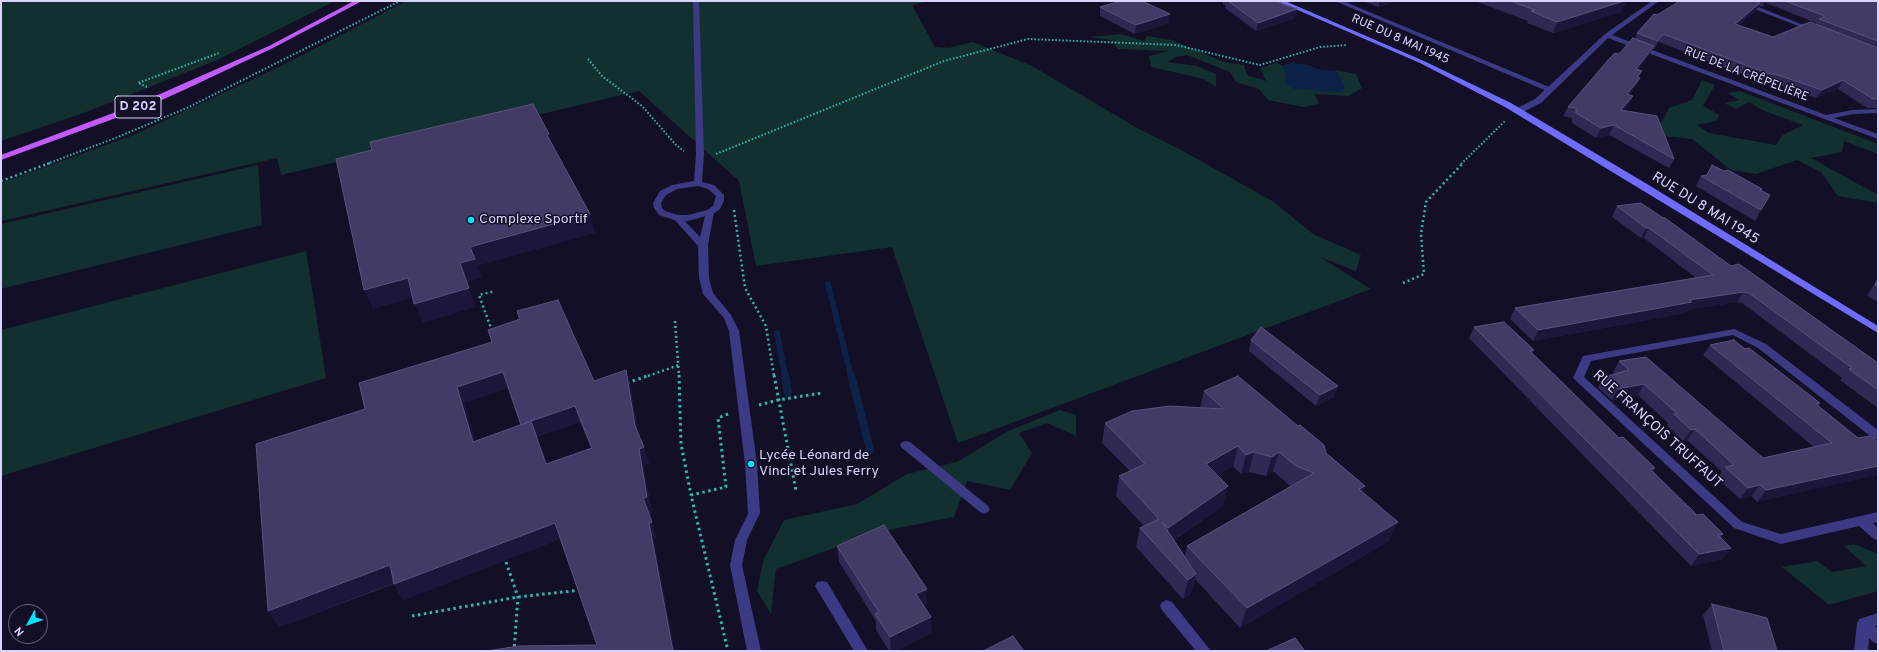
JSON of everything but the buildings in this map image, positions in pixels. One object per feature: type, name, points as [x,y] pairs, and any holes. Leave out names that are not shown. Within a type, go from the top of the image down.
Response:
[{"type":"main road","name":"D 202","points":[[1,158],[136,108],[271,47],[359,1]]},
{"type":"main road","name":"RUE DU 8 MAI 1945","points":[[1280,1],[1422,62],[1508,105],[1649,189],[1878,330]]},
{"type":"street","points":[[696,1],[700,154],[698,183]]},
{"type":"street","points":[[1338,1],[1550,89]]},
{"type":"street","points":[[1518,111],[1538,101],[1607,35],[1656,1]]},
{"type":"street","points":[[1737,1],[1818,32]]},
{"type":"street","name":"RUE DE LA CRÊPELIÈRE","points":[[1607,35],[1878,137]]},
{"type":"street","points":[[1827,118],[1853,112],[1878,111]]},
{"type":"street","points":[[698,183],[711,187],[720,195],[720,201],[717,207],[710,212],[700,216],[677,218],[662,213],[658,208],[657,203],[660,197],[675,187],[698,183]]},
{"type":"street","points":[[710,212],[702,245],[704,278],[708,294],[728,317],[734,331],[744,407],[754,513],[741,540],[736,565],[754,651]]},
{"type":"street","points":[[677,218],[702,245]]},
{"type":"street","name":"RUE FRANÇOIS TRUFFAUT","points":[[1878,436],[1762,346],[1734,332],[1587,358],[1578,378],[1738,525],[1781,539],[1878,517]]},
{"type":"street","points":[[906,445],[984,509]]},
{"type":"street","points":[[1862,521],[1878,535]]},
{"type":"street","points":[[822,586],[862,651]]},
{"type":"street","points":[[1167,606],[1204,651]]},
{"type":"street","points":[[1864,623],[1878,619]]},
{"type":"street","points":[[1864,623],[1878,638]]},
{"type":"street","points":[[1861,651],[1864,623]]},
{"type":"path","points":[[715,154],[944,61],[1028,39],[1176,45],[1260,65],[1320,47],[1350,45]]},
{"type":"path","points":[[588,59],[602,76],[642,106],[676,145],[684,151],[700,154]]},
{"type":"path","points":[[1403,283],[1424,274],[1421,234],[1426,202],[1461,164],[1503,123],[1518,111]]},
{"type":"path","points":[[715,148],[715,160]]},
{"type":"path","points":[[736,203],[734,209],[744,288],[766,326],[778,400],[796,491]]},
{"type":"path","points":[[492,334],[479,295],[495,290]]},
{"type":"path","points":[[675,321],[679,365],[681,444],[691,495],[728,651]]},
{"type":"path","points":[[620,385],[679,365]]},
{"type":"path","points":[[691,495],[726,487],[718,418],[744,407],[822,393]]},
{"type":"path","points":[[506,562],[518,596],[514,651]]},
{"type":"path","points":[[412,616],[518,596],[586,590]]},
{"type":"green space","points":[[1,1],[335,1],[215,61],[81,114],[1,141]]},
{"type":"green space","points":[[406,1],[928,1],[912,5],[935,47],[949,48],[973,42],[1032,66],[1139,129],[1181,150],[1274,202],[1313,234],[1361,255],[1356,271],[1320,257],[1371,289],[958,443],[892,247],[756,266],[739,181],[639,91],[281,175],[277,158],[1,221],[1,183],[136,134],[285,64]]},
{"type":"green space","points":[[1121,34],[1144,41],[1147,36],[1172,40],[1224,62],[1244,65],[1247,75],[1266,81],[1260,68],[1276,63],[1294,71],[1327,75],[1336,70],[1356,74],[1362,88],[1349,96],[1315,94],[1319,104],[1303,107],[1268,100],[1259,89],[1236,82],[1230,72],[1187,55],[1176,57],[1167,62],[1197,66],[1216,74],[1216,87],[1204,79],[1151,67],[1149,56],[1169,51],[1118,49],[1111,40],[1089,37]]},
{"type":"green space","points":[[1702,80],[1715,85],[1703,106],[1720,115],[1716,121],[1697,125],[1709,133],[1776,145],[1783,135],[1803,125],[1762,110],[1749,102],[1736,109],[1724,103],[1739,100],[1728,93],[1740,91],[1878,144],[1878,154],[1844,141],[1842,152],[1811,158],[1878,195],[1878,203],[1838,196],[1821,172],[1797,160],[1756,174],[1731,170],[1692,139],[1655,135],[1669,108],[1692,100]]},
{"type":"green space","points":[[258,165],[262,225],[1,289],[1,224]]},
{"type":"green space","points":[[306,251],[326,378],[1,476],[1,330]]},
{"type":"green space","points":[[1060,410],[1076,415],[1076,436],[1047,423],[1019,433],[1032,453],[1010,490],[967,481],[954,517],[879,532],[776,569],[771,614],[757,591],[763,561],[784,520],[857,504],[907,474],[957,462],[1008,431]]},
{"type":"green space","points":[[1854,544],[1878,554],[1878,591],[1829,605],[1782,567],[1817,561],[1832,572],[1866,566],[1844,546]]},
{"type":"water","points":[[1292,63],[1309,65],[1317,69],[1336,71],[1344,84],[1344,90],[1339,92],[1294,89],[1285,84],[1283,65]]},
{"type":"waterway","points":[[828,284],[851,376]]},
{"type":"waterway","points":[[777,333],[785,376]]},
{"type":"waterway","points":[[785,375],[788,393]]},
{"type":"waterway","points":[[851,375],[870,450]]},
{"type":"place","name":"Complexe Sportif","points":[[471,220]]},
{"type":"place","name":"Lycée Léonard de Vinci et Jules Ferry","points":[[751,464]]}]
